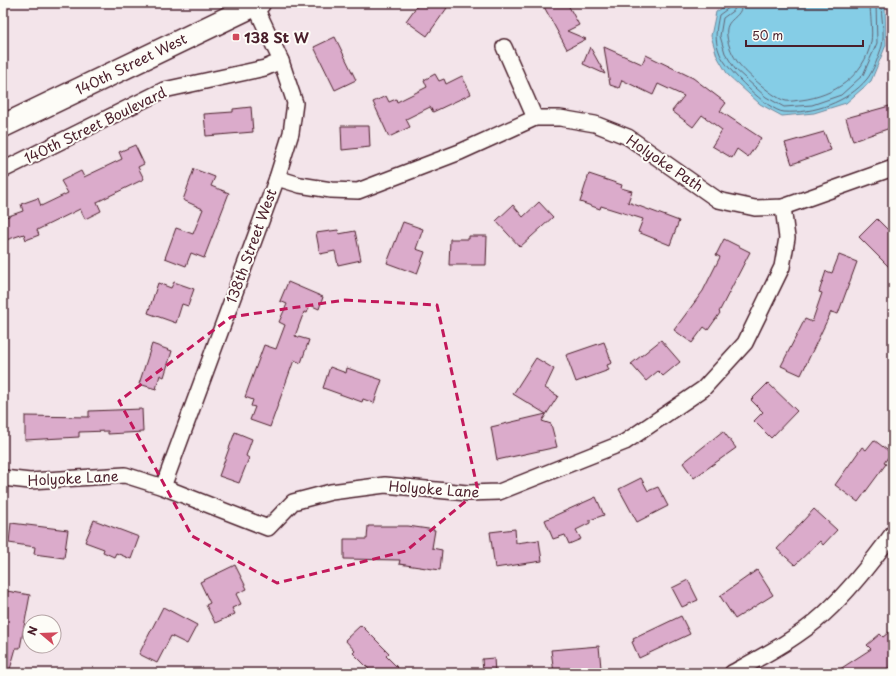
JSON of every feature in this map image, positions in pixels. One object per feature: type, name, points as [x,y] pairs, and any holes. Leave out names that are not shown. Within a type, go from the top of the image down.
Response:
[{"type":"street","name":"138th Street West","points":[[163,487],[277,178],[291,133],[295,103],[281,61],[256,4]]},
{"type":"street","name":"140th Street West","points":[[3,126],[256,4]]},
{"type":"street","points":[[504,48],[535,118]]},
{"type":"street","name":"140th Street Boulevard","points":[[3,170],[164,90],[265,68],[281,61]]},
{"type":"street","name":"Holyoke Path","points":[[277,178],[300,185],[331,190],[358,191],[460,152],[535,118],[560,118],[595,124],[628,137],[718,200],[755,208],[783,207],[893,168]]},
{"type":"street","name":"Holyoke Lane","points":[[3,478],[30,482],[125,475],[163,487],[268,528],[292,502],[331,492],[385,485],[467,494],[498,492],[624,442],[703,389],[745,343],[782,267],[787,238],[783,207]]},
{"type":"street","points":[[732,673],[776,649],[823,615],[864,573],[893,533]]},
{"type":"highlighted area","points":[[345,300],[437,305],[478,491],[406,551],[277,583],[192,536],[119,401],[231,317]]},
{"type":"water","points":[[730,3],[885,3],[886,45],[871,81],[846,103],[814,113],[782,116],[760,104],[728,75],[717,56],[711,36],[716,12]]},
{"type":"building","points":[[419,3],[440,3],[447,8],[427,36],[406,21]]},
{"type":"building","points":[[542,3],[567,3],[579,25],[567,31],[586,39],[567,49]]},
{"type":"building","points":[[335,37],[356,80],[335,90],[314,47]]},
{"type":"building","points":[[590,47],[605,74],[583,64]]},
{"type":"building","points":[[604,47],[642,64],[646,55],[693,78],[726,103],[720,111],[761,138],[748,157],[737,149],[732,158],[712,146],[722,130],[702,115],[693,127],[672,111],[684,96],[658,84],[653,95],[622,80],[619,88],[610,85]]},
{"type":"building","points":[[435,74],[439,81],[444,79],[446,84],[462,76],[471,94],[433,112],[430,107],[406,119],[410,127],[389,137],[373,102],[386,96],[389,102],[396,99],[397,102],[427,87],[424,80]]},
{"type":"building","points":[[893,105],[893,127],[853,141],[846,118]]},
{"type":"building","points":[[251,107],[253,132],[206,136],[204,114],[233,112],[233,109]]},
{"type":"building","points":[[341,126],[369,126],[370,147],[342,150]]},
{"type":"building","points":[[824,132],[831,150],[792,164],[785,143]]},
{"type":"building","points":[[135,145],[144,164],[138,167],[144,179],[97,202],[101,211],[85,219],[80,209],[37,230],[39,235],[26,240],[24,234],[3,241],[3,218],[23,211],[21,204],[38,198],[41,206],[68,193],[61,181],[81,171],[84,177],[122,159],[119,152]]},
{"type":"building","points":[[194,169],[215,177],[211,186],[229,193],[204,258],[191,253],[186,266],[165,258],[176,228],[193,234],[203,209],[183,200]]},
{"type":"building","points":[[589,174],[622,185],[621,188],[632,191],[628,202],[679,221],[670,245],[638,232],[643,219],[601,206],[600,209],[580,202]]},
{"type":"building","points":[[539,202],[553,217],[520,247],[496,221],[513,205],[523,217]]},
{"type":"building","points":[[877,219],[893,235],[893,271],[859,237]]},
{"type":"building","points":[[403,222],[423,229],[416,249],[425,252],[417,274],[387,263]]},
{"type":"building","points":[[338,230],[339,234],[355,231],[361,260],[338,265],[335,251],[320,254],[316,233]]},
{"type":"building","points":[[469,236],[487,236],[486,265],[449,265],[450,239],[469,239]]},
{"type":"building","points":[[724,239],[750,252],[719,312],[720,313],[708,330],[704,327],[692,343],[674,330],[703,291],[720,257],[716,255]]},
{"type":"building","points":[[839,255],[857,262],[838,314],[831,312],[801,375],[781,366],[805,319],[812,322],[822,293],[819,292],[826,271],[832,273]]},
{"type":"building","points":[[174,282],[194,289],[188,306],[182,304],[176,323],[148,313],[158,283],[171,288]]},
{"type":"building","points":[[288,282],[323,297],[319,309],[310,305],[307,313],[304,312],[295,336],[309,340],[301,363],[294,360],[270,427],[250,420],[255,407],[251,406],[253,400],[245,397],[264,345],[276,349],[285,325],[279,322],[287,304],[280,301]]},
{"type":"building","points":[[661,340],[680,362],[663,376],[658,371],[646,381],[631,364]]},
{"type":"building","points":[[604,342],[612,363],[607,365],[609,370],[576,382],[566,355]]},
{"type":"building","points":[[152,344],[172,351],[164,377],[160,375],[156,389],[139,384]]},
{"type":"building","points":[[536,358],[554,369],[545,388],[558,396],[542,421],[551,424],[557,447],[497,460],[491,427],[546,414],[513,394]]},
{"type":"building","points":[[330,367],[346,373],[347,368],[382,380],[374,403],[363,399],[362,402],[323,388]]},
{"type":"building","points":[[768,383],[797,411],[771,438],[754,421],[763,412],[751,400]]},
{"type":"building","points":[[142,409],[143,432],[108,434],[108,431],[79,432],[79,437],[25,440],[25,416],[89,417],[89,411]]},
{"type":"building","points":[[723,431],[736,448],[694,478],[683,463]]},
{"type":"building","points":[[235,432],[252,439],[246,456],[249,458],[239,483],[219,476]]},
{"type":"building","points":[[874,440],[891,453],[884,463],[886,464],[858,502],[835,485],[862,447],[866,450]]},
{"type":"building","points":[[641,478],[648,491],[658,487],[668,506],[637,522],[619,489]]},
{"type":"building","points":[[596,497],[604,515],[590,520],[590,523],[576,530],[581,539],[569,544],[565,535],[553,539],[545,520]]},
{"type":"building","points":[[814,509],[837,530],[823,545],[820,541],[795,565],[777,549]]},
{"type":"building","points":[[94,520],[139,537],[131,559],[116,553],[114,557],[103,552],[104,549],[85,542]]},
{"type":"building","points":[[11,523],[68,530],[64,558],[34,554],[35,547],[9,543]]},
{"type":"building","points":[[368,526],[408,526],[435,530],[432,548],[442,550],[440,570],[399,564],[400,560],[344,559],[344,539],[367,539]]},
{"type":"building","points":[[515,529],[516,543],[539,540],[542,561],[495,568],[490,532]]},
{"type":"building","points":[[235,565],[247,589],[236,594],[241,604],[232,608],[235,614],[215,623],[206,605],[210,603],[200,582]]},
{"type":"building","points":[[757,570],[773,595],[735,619],[720,596]]},
{"type":"building","points":[[688,580],[698,600],[682,607],[672,588]]},
{"type":"building","points":[[7,591],[30,595],[26,614],[22,614],[22,637],[20,648],[16,648],[9,673],[3,673],[3,608]]},
{"type":"building","points":[[163,607],[197,625],[187,644],[171,636],[157,663],[139,654]]},
{"type":"building","points":[[681,616],[690,634],[639,658],[632,642],[634,641],[633,639]]},
{"type":"building","points":[[361,625],[389,653],[386,656],[403,673],[373,673],[353,653],[355,651],[345,640]]},
{"type":"building","points":[[893,629],[893,664],[882,673],[834,673],[871,649],[867,645],[880,634],[883,637]]},
{"type":"building","points":[[599,646],[601,668],[554,673],[551,650]]},
{"type":"building","points":[[494,658],[495,673],[483,673],[482,659]]},
{"type":"place","name":"138 St W","points":[[236,37]]}]
